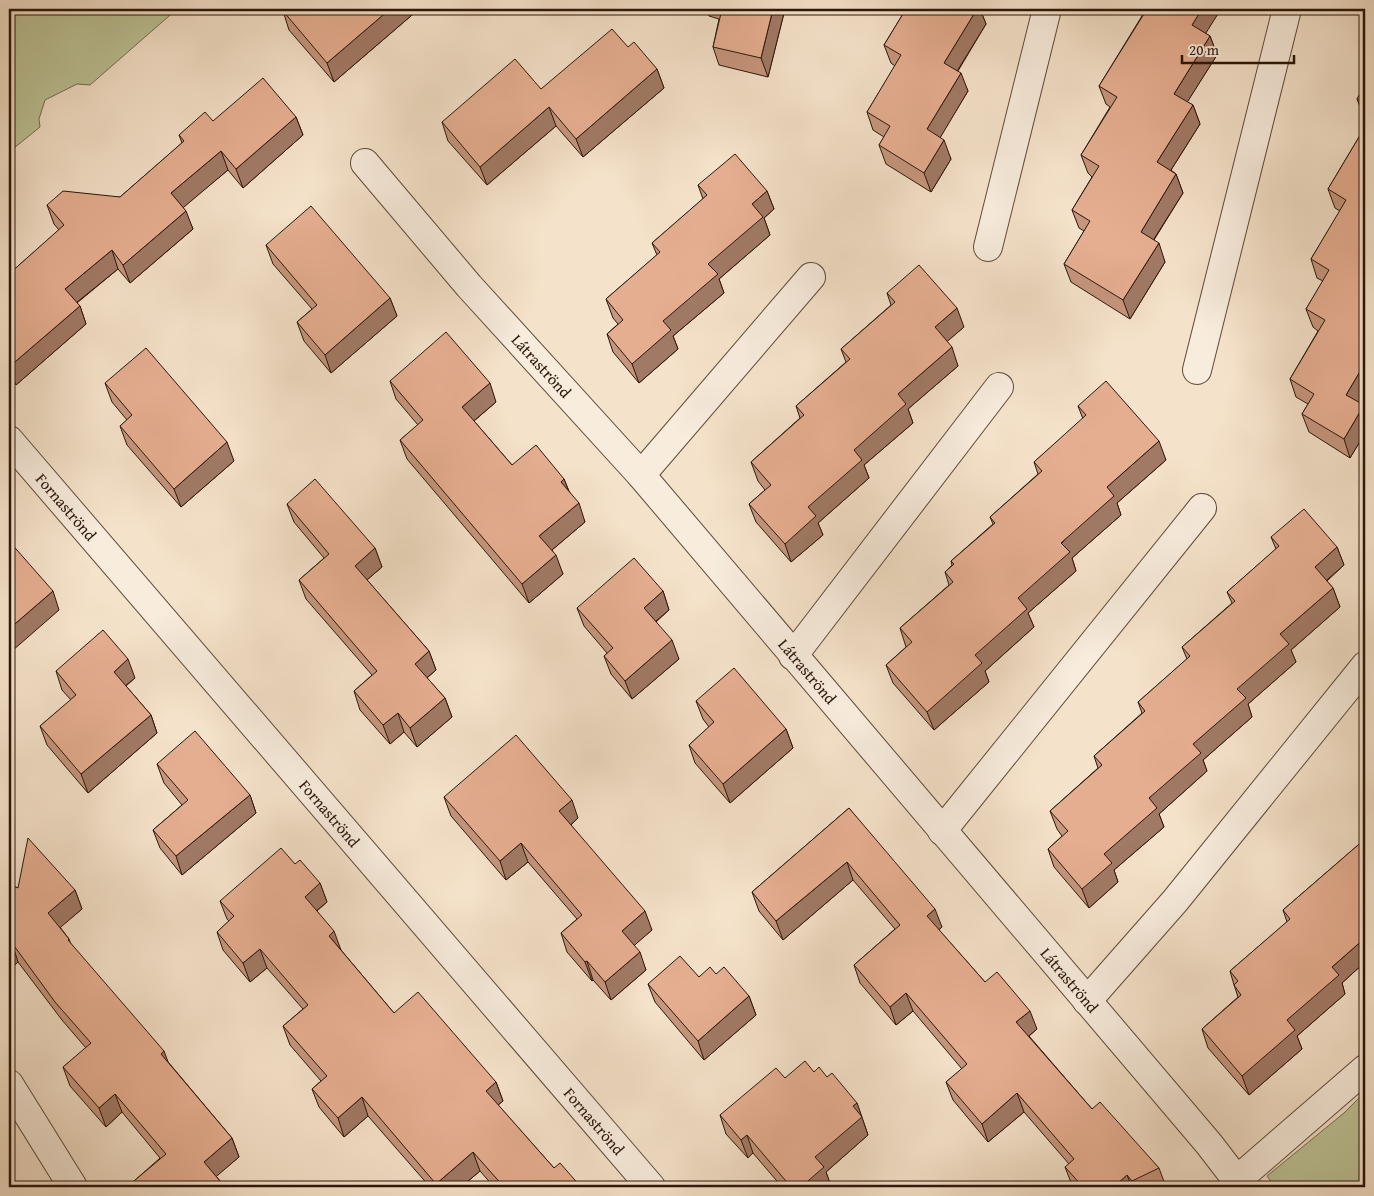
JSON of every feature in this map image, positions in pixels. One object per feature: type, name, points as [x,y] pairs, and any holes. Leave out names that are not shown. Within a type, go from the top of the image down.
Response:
[{"type":"street","points":[[988,247],[1047,9]]},
{"type":"street","points":[[1197,370],[1288,9]]},
{"type":"street","name":"Látraströnd","points":[[366,163],[469,286],[641,475],[1087,1001],[1239,1184]]},
{"type":"street","points":[[641,475],[811,277]]},
{"type":"street","points":[[793,656],[999,387]]},
{"type":"street","name":"Fornaströnd","points":[[9,440],[651,1187]]},
{"type":"street","points":[[942,831],[1202,508]]},
{"type":"street","points":[[1087,1001],[1175,901],[1365,666]]},
{"type":"street","points":[[1239,1184],[1365,1069]]},
{"type":"street","points":[[9,1084],[73,1187]]},
{"type":"green space","points":[[9,9],[177,9],[90,85],[77,84],[45,100],[39,119],[40,127],[9,152]]},
{"type":"green space","points":[[1365,1092],[1365,1187],[1275,1187],[1267,1176],[1344,1113]]},
{"type":"building","points":[[285,9],[390,9],[327,63],[283,11]]},
{"type":"building","points":[[722,9],[773,9],[761,58],[713,47]]},
{"type":"building","points":[[906,9],[977,9],[944,63],[961,73],[927,129],[944,140],[924,173],[879,145],[890,126],[867,112],[901,55],[884,45]]},
{"type":"building","points":[[1147,9],[1202,9],[1192,25],[1210,36],[1174,94],[1193,105],[1157,162],[1176,174],[1141,232],[1159,243],[1123,300],[1064,264],[1090,221],[1072,210],[1099,166],[1081,155],[1117,97],[1099,86]]},
{"type":"building","points":[[612,29],[628,47],[634,42],[657,69],[576,139],[549,107],[480,167],[442,122],[515,59],[541,89]]},
{"type":"building","points":[[263,78],[296,117],[236,169],[221,151],[171,193],[186,211],[123,265],[112,250],[65,289],[80,306],[9,367],[9,274],[64,225],[47,205],[63,191],[120,197],[184,141],[179,135],[205,112],[213,121]]},
{"type":"building","points":[[1365,85],[1365,104],[1357,99]]},
{"type":"building","points":[[1365,127],[1365,363],[1346,395],[1364,405],[1344,439],[1302,414],[1314,394],[1290,379],[1325,320],[1306,309],[1329,270],[1311,259],[1346,200],[1328,189]]},
{"type":"building","points":[[735,154],[767,191],[752,204],[763,217],[708,264],[718,274],[663,321],[671,330],[632,364],[607,334],[623,320],[606,299],[660,252],[652,243],[707,195],[698,185]]},
{"type":"building","points":[[311,206],[390,298],[325,355],[297,322],[317,305],[266,245]]},
{"type":"building","points":[[919,265],[957,308],[935,327],[952,347],[898,394],[906,404],[854,450],[862,460],[808,507],[816,516],[785,544],[749,504],[771,485],[751,462],[804,415],[796,406],[850,359],[841,349],[895,302],[887,293]]},
{"type":"building","points":[[446,332],[490,383],[462,407],[512,465],[536,445],[564,479],[561,482],[579,503],[539,536],[556,555],[522,584],[400,440],[423,420],[390,381]]},
{"type":"building","points":[[146,348],[227,442],[174,489],[120,426],[132,415],[105,383]]},
{"type":"building","points":[[1106,381],[1159,441],[1107,487],[1114,496],[1061,543],[1070,552],[1018,598],[1027,609],[975,655],[982,663],[927,712],[886,665],[912,642],[900,628],[953,582],[945,572],[954,564],[951,561],[995,523],[990,517],[1042,471],[1034,462],[1086,415],[1078,406]]},
{"type":"building","points":[[315,479],[375,548],[355,566],[429,651],[415,664],[445,698],[410,728],[398,713],[383,725],[354,691],[377,671],[299,580],[329,554],[287,504]]},
{"type":"building","points":[[1304,509],[1337,547],[1315,567],[1333,588],[1280,634],[1289,644],[1237,689],[1246,698],[1193,744],[1201,753],[1149,798],[1157,808],[1104,854],[1112,863],[1082,889],[1048,849],[1068,831],[1050,811],[1102,765],[1094,756],[1145,711],[1138,702],[1190,656],[1182,647],[1235,601],[1227,592],[1279,546],[1271,537]]},
{"type":"building","points":[[9,541],[53,591],[9,629]]},
{"type":"building","points":[[634,558],[663,591],[644,608],[672,640],[625,681],[604,656],[613,648],[577,608]]},
{"type":"building","points":[[103,630],[128,659],[114,672],[151,715],[81,774],[40,726],[76,695],[56,671]]},
{"type":"building","points":[[734,668],[786,729],[723,784],[689,745],[714,722],[696,701]]},
{"type":"building","points":[[195,731],[250,795],[176,856],[153,830],[188,800],[157,764]]},
{"type":"building","points":[[516,735],[572,800],[559,811],[645,911],[622,931],[640,952],[605,982],[587,961],[585,962],[561,933],[582,915],[521,843],[500,861],[444,797]]},
{"type":"building","points":[[849,808],[935,909],[927,916],[985,982],[997,972],[1030,1011],[1016,1022],[1092,1109],[1100,1102],[1159,1168],[1132,1181],[1127,1175],[1117,1184],[1114,1181],[1108,1187],[1083,1187],[1065,1167],[1074,1159],[1017,1093],[982,1124],[946,1082],[967,1064],[906,993],[890,1007],[854,965],[900,925],[847,862],[776,921],[752,892]]},
{"type":"building","points":[[28,838],[75,890],[48,913],[68,940],[164,1051],[161,1054],[232,1138],[204,1162],[225,1187],[139,1187],[134,1181],[166,1154],[115,1094],[99,1108],[63,1067],[91,1043],[55,1002],[12,943],[9,946],[9,884],[18,888]]},
{"type":"building","points":[[1365,839],[1365,938],[1332,967],[1339,975],[1287,1020],[1295,1030],[1242,1076],[1202,1029],[1241,995],[1234,985],[1238,981],[1230,971],[1290,919],[1283,910]]},
{"type":"building","points":[[281,848],[295,864],[300,860],[320,883],[305,897],[334,931],[329,936],[394,1013],[418,992],[496,1082],[486,1091],[554,1168],[560,1163],[581,1187],[504,1187],[473,1152],[436,1184],[362,1097],[338,1118],[312,1089],[327,1076],[283,1026],[308,1005],[260,949],[243,963],[217,932],[234,916],[220,901]]},
{"type":"building","points":[[680,956],[699,977],[710,967],[716,974],[724,967],[749,996],[698,1041],[648,984]]},
{"type":"building","points":[[805,1061],[814,1072],[819,1067],[827,1077],[832,1073],[857,1103],[853,1106],[862,1117],[815,1157],[824,1167],[801,1187],[791,1187],[747,1135],[741,1140],[720,1115],[776,1068],[785,1078]]}]
